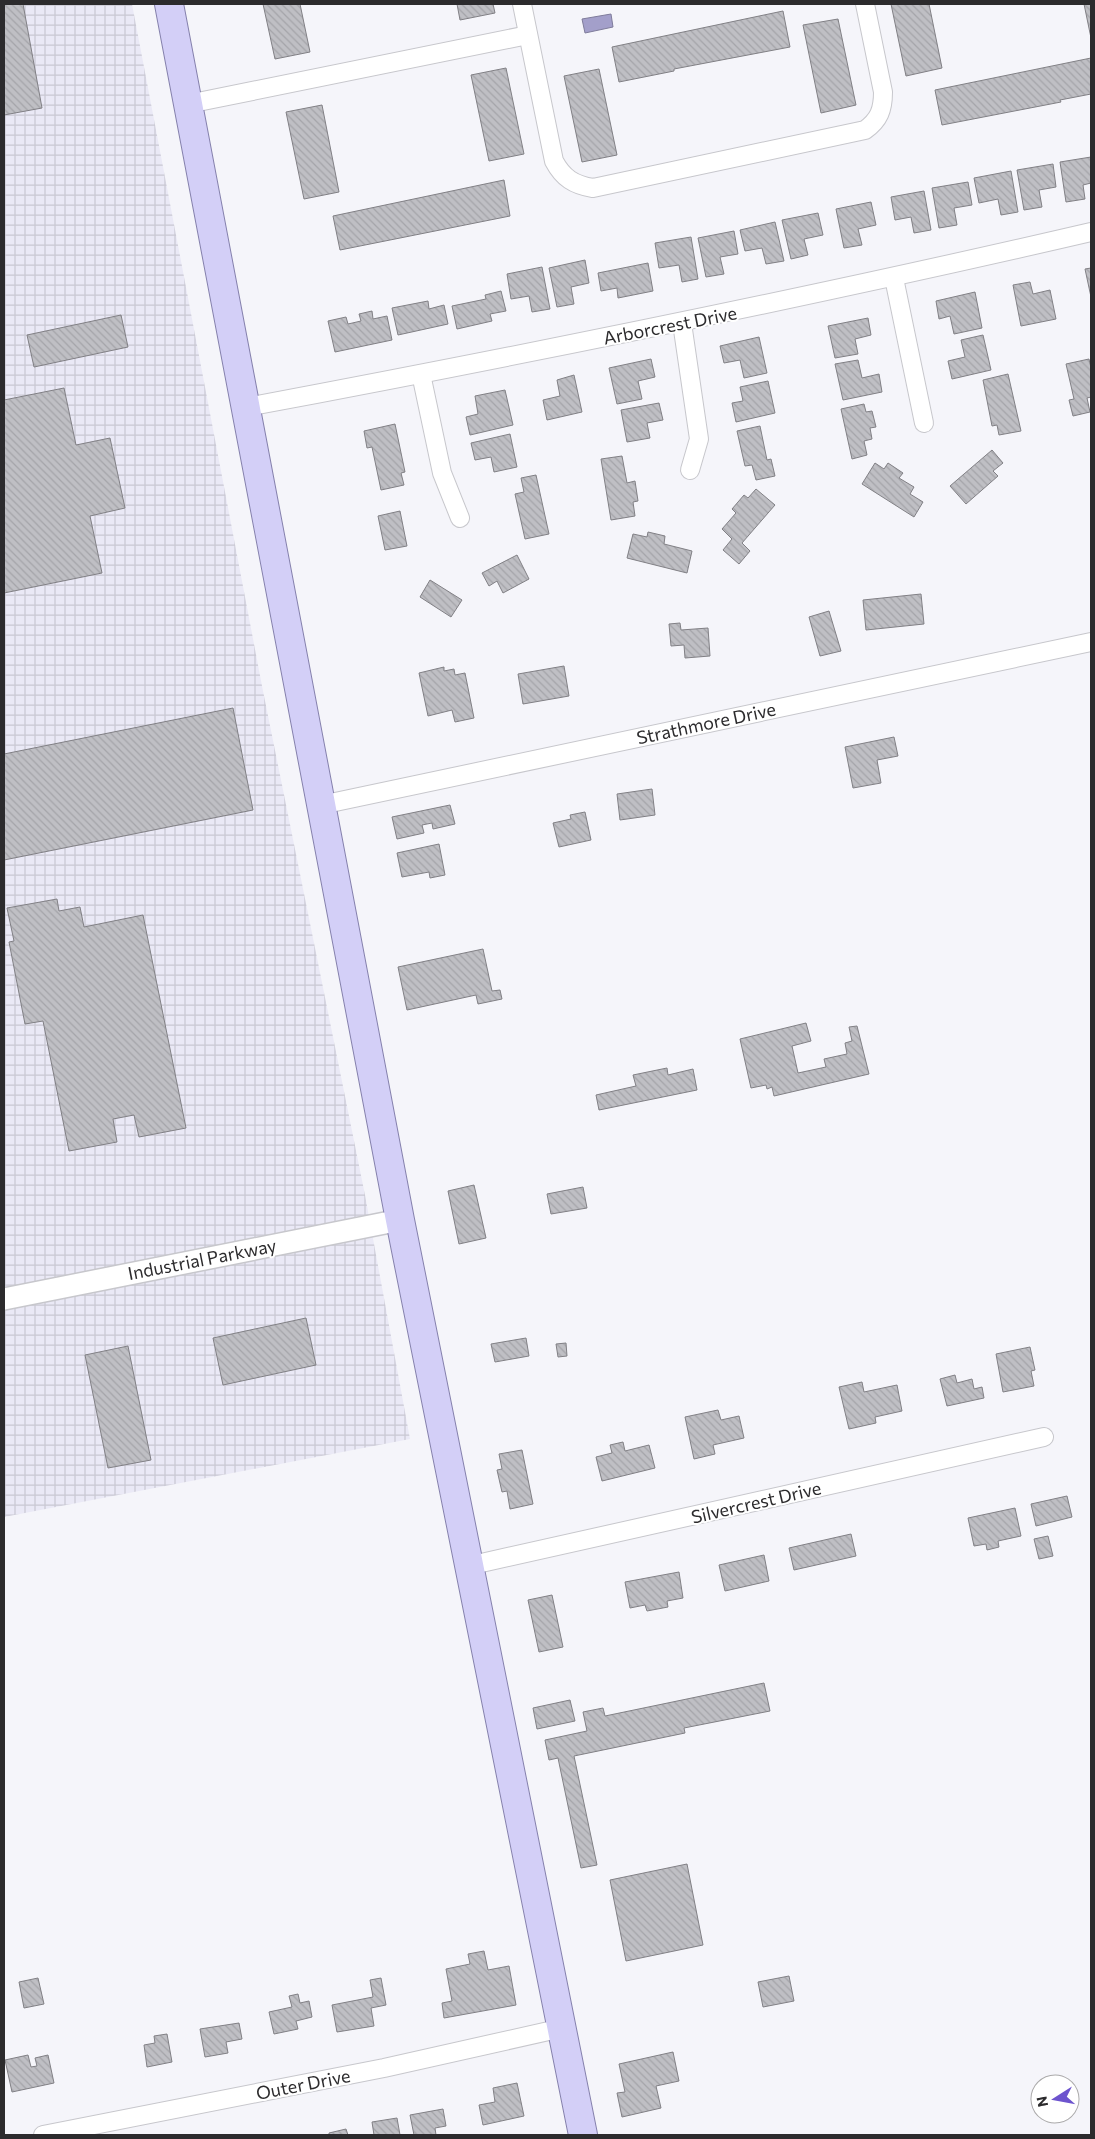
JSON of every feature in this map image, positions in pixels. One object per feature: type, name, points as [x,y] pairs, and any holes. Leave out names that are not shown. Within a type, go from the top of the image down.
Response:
[{"type":"main road","points":[[169,4],[247,406],[320,805],[400,1220],[583,2135]]},
{"type":"street","points":[[522,4],[554,161],[560,173],[568,180],[580,186],[593,188],[865,130],[878,118],[883,106],[883,92],[865,4]]},
{"type":"street","points":[[188,104],[528,35]]},
{"type":"street","name":"Arborcrest Drive","points":[[247,406],[682,323],[894,278],[1091,232]]},
{"type":"street","points":[[894,278],[924,424]]},
{"type":"street","points":[[682,323],[699,440],[690,470]]},
{"type":"street","points":[[420,374],[442,473],[460,518]]},
{"type":"street","name":"Strathmore Drive","points":[[320,805],[1091,642]]},
{"type":"street","name":"Industrial Parkway","points":[[4,1299],[400,1220]]},
{"type":"street","name":"Silvercrest Drive","points":[[468,1566],[1044,1437]]},
{"type":"street","name":"Outer Drive","points":[[43,2135],[384,2068],[562,2028]]},
{"type":"shaded area","points":[[4,4],[132,4],[262,686],[365,1195],[410,1439],[4,1517]]},
{"type":"shaded area","points":[[611,14],[613,27],[585,33],[582,19]]},
{"type":"building","points":[[4,4],[23,4],[42,108],[4,115]]},
{"type":"building","points":[[263,4],[300,4],[310,52],[275,59]]},
{"type":"building","points":[[457,4],[493,4],[495,13],[460,20]]},
{"type":"building","points":[[891,4],[929,4],[942,68],[906,76]]},
{"type":"building","points":[[1084,4],[1091,4],[1091,38]]},
{"type":"building","points":[[783,11],[790,47],[674,69],[674,71],[619,82],[612,47]]},
{"type":"building","points":[[838,19],[856,105],[821,113],[803,25]]},
{"type":"building","points":[[1091,58],[1091,94],[1060,100],[1061,102],[942,125],[935,90]]},
{"type":"building","points":[[506,68],[524,154],[489,161],[471,75]]},
{"type":"building","points":[[599,69],[617,155],[582,162],[564,76]]},
{"type":"building","points":[[322,105],[339,192],[304,199],[286,112]]},
{"type":"building","points":[[1091,157],[1091,183],[1083,185],[1085,199],[1066,202],[1060,162]]},
{"type":"building","points":[[1053,164],[1056,187],[1039,190],[1042,207],[1024,210],[1017,170]]},
{"type":"building","points":[[1011,171],[1018,212],[1001,215],[998,199],[979,203],[974,178]]},
{"type":"building","points":[[504,180],[510,216],[340,250],[333,216]]},
{"type":"building","points":[[968,182],[972,205],[954,208],[957,225],[939,228],[932,188]]},
{"type":"building","points":[[924,191],[931,230],[914,233],[911,217],[895,220],[891,197]]},
{"type":"building","points":[[871,202],[876,225],[858,229],[862,245],[844,248],[836,209]]},
{"type":"building","points":[[818,213],[823,235],[804,239],[808,255],[791,259],[782,220]]},
{"type":"building","points":[[775,222],[784,261],[766,264],[762,248],[745,251],[740,230]]},
{"type":"building","points":[[734,231],[738,254],[720,257],[724,274],[706,277],[698,238]]},
{"type":"building","points":[[691,237],[698,279],[682,282],[679,265],[659,268],[655,243]]},
{"type":"building","points":[[585,260],[589,283],[571,287],[574,304],[557,307],[549,268]]},
{"type":"building","points":[[648,263],[653,291],[618,298],[617,288],[601,291],[598,273]]},
{"type":"building","points":[[542,267],[550,309],[532,312],[529,296],[511,299],[507,274]]},
{"type":"building","points":[[1091,268],[1091,297],[1085,269]]},
{"type":"building","points":[[1030,282],[1033,294],[1050,290],[1056,319],[1021,326],[1013,285]]},
{"type":"building","points":[[501,291],[506,311],[490,314],[492,321],[457,329],[452,306],[486,299],[485,295]]},
{"type":"building","points":[[975,292],[982,328],[954,334],[950,316],[939,319],[936,301]]},
{"type":"building","points":[[428,301],[429,309],[444,305],[448,324],[398,335],[392,308]]},
{"type":"building","points":[[372,311],[373,319],[387,316],[392,340],[335,352],[328,321],[346,317],[348,324],[361,321],[359,314]]},
{"type":"building","points":[[121,315],[128,347],[34,367],[27,335]]},
{"type":"building","points":[[868,318],[871,335],[855,339],[858,354],[835,358],[828,326]]},
{"type":"building","points":[[983,335],[991,370],[952,379],[948,361],[965,357],[961,340]]},
{"type":"building","points":[[759,337],[767,373],[744,378],[740,360],[724,363],[720,346]]},
{"type":"building","points":[[651,359],[655,377],[638,381],[642,399],[617,404],[609,368]]},
{"type":"building","points":[[1089,359],[1091,368],[1091,397],[1087,398],[1090,412],[1073,416],[1069,400],[1074,399],[1066,364]]},
{"type":"building","points":[[858,360],[862,378],[879,374],[882,392],[843,400],[835,364]]},
{"type":"building","points":[[1008,374],[1021,431],[999,435],[997,425],[992,426],[983,380]]},
{"type":"building","points":[[574,375],[582,412],[547,420],[543,400],[560,396],[557,380]]},
{"type":"building","points":[[768,381],[775,413],[736,422],[732,403],[743,401],[740,387]]},
{"type":"building","points":[[64,388],[76,445],[110,438],[125,508],[90,516],[102,573],[4,593],[4,400]]},
{"type":"building","points":[[505,390],[513,425],[470,435],[466,417],[478,414],[475,396]]},
{"type":"building","points":[[659,403],[663,420],[647,423],[650,438],[627,442],[621,410]]},
{"type":"building","points":[[864,404],[866,412],[872,411],[876,427],[870,428],[872,439],[864,441],[867,455],[852,459],[841,409]]},
{"type":"building","points":[[395,424],[405,472],[401,473],[404,485],[381,490],[372,447],[367,448],[364,431]]},
{"type":"building","points":[[760,426],[767,460],[771,459],[775,476],[756,480],[752,465],[745,466],[737,431]]},
{"type":"building","points":[[510,434],[517,467],[494,472],[491,457],[475,460],[471,443]]},
{"type":"building","points":[[992,450],[1003,463],[993,471],[998,476],[966,504],[950,486]]},
{"type":"building","points":[[622,456],[627,483],[635,481],[638,501],[633,502],[635,516],[611,520],[601,459]]},
{"type":"building","points":[[875,463],[884,469],[888,463],[903,473],[899,478],[914,487],[910,494],[923,502],[914,517],[862,484]]},
{"type":"building","points":[[536,475],[549,534],[525,539],[515,494],[524,492],[521,478]]},
{"type":"building","points":[[756,489],[775,505],[742,543],[750,551],[739,564],[723,550],[732,539],[722,529],[736,513],[732,509],[744,495],[748,498]]},
{"type":"building","points":[[400,511],[407,546],[385,550],[378,516]]},
{"type":"building","points":[[648,532],[665,536],[664,544],[692,551],[687,573],[627,558],[633,534],[647,537]]},
{"type":"building","points":[[517,555],[529,579],[503,593],[497,581],[489,586],[482,573]]},
{"type":"building","points":[[430,580],[462,600],[451,617],[420,597]]},
{"type":"building","points":[[921,594],[924,624],[866,630],[863,600]]},
{"type":"building","points":[[829,611],[841,651],[820,656],[809,617]]},
{"type":"building","points":[[680,623],[681,630],[708,628],[710,656],[685,658],[684,645],[671,646],[669,624]]},
{"type":"building","points":[[564,666],[569,696],[523,704],[518,674]]},
{"type":"building","points":[[444,667],[444,671],[454,669],[455,675],[465,673],[474,718],[455,722],[452,710],[428,716],[419,673]]},
{"type":"building","points":[[233,708],[253,810],[4,860],[4,754]]},
{"type":"building","points":[[894,737],[898,756],[877,760],[881,783],[853,788],[845,747]]},
{"type":"building","points":[[652,789],[655,815],[620,820],[617,794]]},
{"type":"building","points":[[450,805],[455,824],[433,829],[432,823],[422,825],[424,833],[397,839],[392,817]]},
{"type":"building","points":[[585,812],[591,840],[559,847],[553,823],[571,819],[570,815]]},
{"type":"building","points":[[439,844],[445,875],[430,878],[429,872],[402,877],[397,853]]},
{"type":"building","points":[[57,899],[59,911],[80,907],[84,927],[143,915],[186,1128],[139,1137],[134,1115],[113,1119],[117,1142],[69,1151],[43,1021],[25,1024],[9,942],[14,941],[7,908]]},
{"type":"building","points":[[483,949],[492,991],[500,990],[502,999],[478,1004],[476,995],[407,1010],[398,967]]},
{"type":"building","points":[[806,1023],[811,1041],[792,1046],[798,1073],[826,1067],[824,1059],[847,1054],[845,1043],[852,1041],[849,1027],[857,1026],[869,1074],[774,1096],[772,1087],[767,1089],[766,1085],[751,1088],[740,1039]]},
{"type":"building","points":[[667,1068],[668,1075],[693,1069],[697,1090],[599,1110],[596,1095],[636,1086],[633,1075]]},
{"type":"building","points":[[474,1185],[486,1238],[459,1244],[448,1191]]},
{"type":"building","points":[[583,1187],[587,1208],[551,1214],[547,1194]]},
{"type":"building","points":[[306,1318],[316,1365],[223,1385],[213,1338]]},
{"type":"building","points":[[526,1338],[529,1356],[495,1362],[491,1344]]},
{"type":"building","points":[[566,1343],[567,1356],[558,1357],[556,1344]]},
{"type":"building","points":[[128,1346],[151,1460],[108,1468],[85,1355]]},
{"type":"building","points":[[1030,1347],[1035,1370],[1031,1371],[1034,1386],[1003,1392],[996,1354]]},
{"type":"building","points":[[955,1375],[957,1383],[972,1379],[974,1389],[982,1387],[984,1398],[947,1406],[940,1379]]},
{"type":"building","points":[[862,1382],[864,1392],[897,1385],[902,1411],[875,1417],[876,1423],[849,1429],[839,1387]]},
{"type":"building","points":[[718,1410],[721,1420],[739,1416],[744,1438],[713,1445],[715,1454],[694,1459],[685,1417]]},
{"type":"building","points":[[623,1442],[625,1451],[649,1445],[655,1468],[602,1481],[596,1457],[612,1453],[610,1445]]},
{"type":"building","points":[[522,1450],[533,1504],[510,1509],[507,1491],[502,1492],[497,1470],[502,1469],[499,1454]]},
{"type":"building","points":[[1067,1496],[1072,1517],[1036,1526],[1031,1504]]},
{"type":"building","points":[[1015,1508],[1021,1536],[998,1541],[999,1547],[987,1550],[986,1544],[974,1546],[968,1518]]},
{"type":"building","points":[[851,1534],[856,1556],[794,1570],[789,1548]]},
{"type":"building","points":[[1048,1536],[1053,1556],[1039,1559],[1034,1539]]},
{"type":"building","points":[[764,1555],[769,1581],[725,1591],[719,1565]]},
{"type":"building","points":[[679,1572],[683,1598],[667,1601],[668,1607],[647,1611],[645,1605],[630,1608],[625,1582]]},
{"type":"building","points":[[552,1595],[563,1647],[539,1652],[528,1600]]},
{"type":"building","points":[[764,1683],[770,1711],[684,1728],[685,1733],[574,1756],[597,1865],[581,1868],[558,1758],[549,1760],[545,1740],[587,1731],[583,1712],[603,1708],[605,1716]]},
{"type":"building","points":[[570,1700],[575,1721],[537,1729],[533,1708]]},
{"type":"building","points":[[687,1864],[703,1945],[626,1961],[610,1880]]},
{"type":"building","points":[[484,1951],[488,1970],[509,1966],[516,2005],[444,2018],[442,2003],[452,2001],[446,1969],[470,1964],[468,1954]]},
{"type":"building","points":[[789,1976],[794,2001],[763,2007],[758,1982]]},
{"type":"building","points":[[38,1978],[44,2004],[24,2008],[19,1982]]},
{"type":"building","points":[[381,1978],[386,2005],[371,2008],[374,2026],[337,2032],[332,2005],[373,1997],[370,1980]]},
{"type":"building","points":[[298,1994],[300,2003],[309,2001],[312,2017],[296,2021],[298,2029],[274,2034],[269,2012],[292,2007],[289,1996]]},
{"type":"building","points":[[239,2023],[242,2039],[226,2042],[228,2053],[205,2057],[200,2029]]},
{"type":"building","points":[[167,2034],[172,2062],[147,2067],[144,2045],[155,2043],[154,2036]]},
{"type":"building","points":[[673,2052],[679,2081],[656,2086],[661,2108],[622,2117],[617,2093],[625,2092],[619,2064]]},
{"type":"building","points":[[28,2055],[31,2067],[37,2066],[35,2058],[48,2055],[54,2083],[12,2092],[5,2060]]},
{"type":"building","points":[[517,2083],[524,2116],[483,2125],[479,2105],[495,2102],[493,2088]]},
{"type":"building","points":[[443,2109],[446,2126],[435,2128],[436,2135],[414,2135],[410,2115]]},
{"type":"building","points":[[397,2118],[400,2135],[374,2135],[372,2122]]},
{"type":"building","points":[[346,2129],[348,2135],[329,2135],[329,2133]]}]
